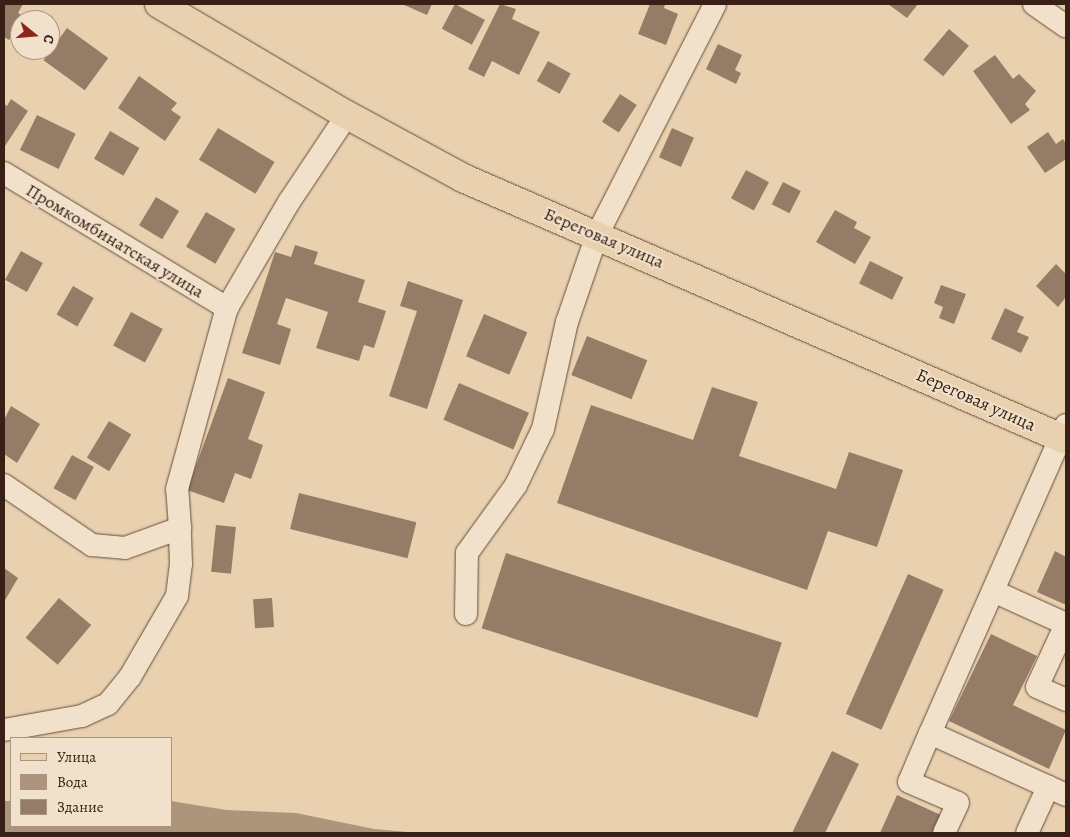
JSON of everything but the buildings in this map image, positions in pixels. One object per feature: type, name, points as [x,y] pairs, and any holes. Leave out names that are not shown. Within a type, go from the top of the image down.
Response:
[{"type":"main road","name":"Береговая улица","points":[[159,4],[347,115],[463,178],[1065,435]]},
{"type":"street","points":[[466,614],[467,553],[516,486],[543,429],[566,322],[597,235],[715,4]]},
{"type":"street","points":[[1034,4],[1066,26]]},
{"type":"street","points":[[4,730],[82,716],[108,704],[130,677],[178,596],[181,564],[177,489],[227,308],[289,202],[347,115]]},
{"type":"street","name":"Промкомбинатская улица","points":[[4,173],[227,308]]},
{"type":"street","points":[[944,833],[958,803],[909,782],[993,591],[1065,435]]},
{"type":"street","points":[[4,485],[92,545],[125,548],[180,528]]},
{"type":"street","points":[[993,591],[1066,624],[1037,687],[1066,700]]},
{"type":"street","points":[[930,733],[1057,791],[1027,833]]},
{"type":"water","points":[[4,801],[10,801],[10,827],[172,827],[172,801],[226,810],[296,813],[374,829],[419,833],[4,833]]}]
